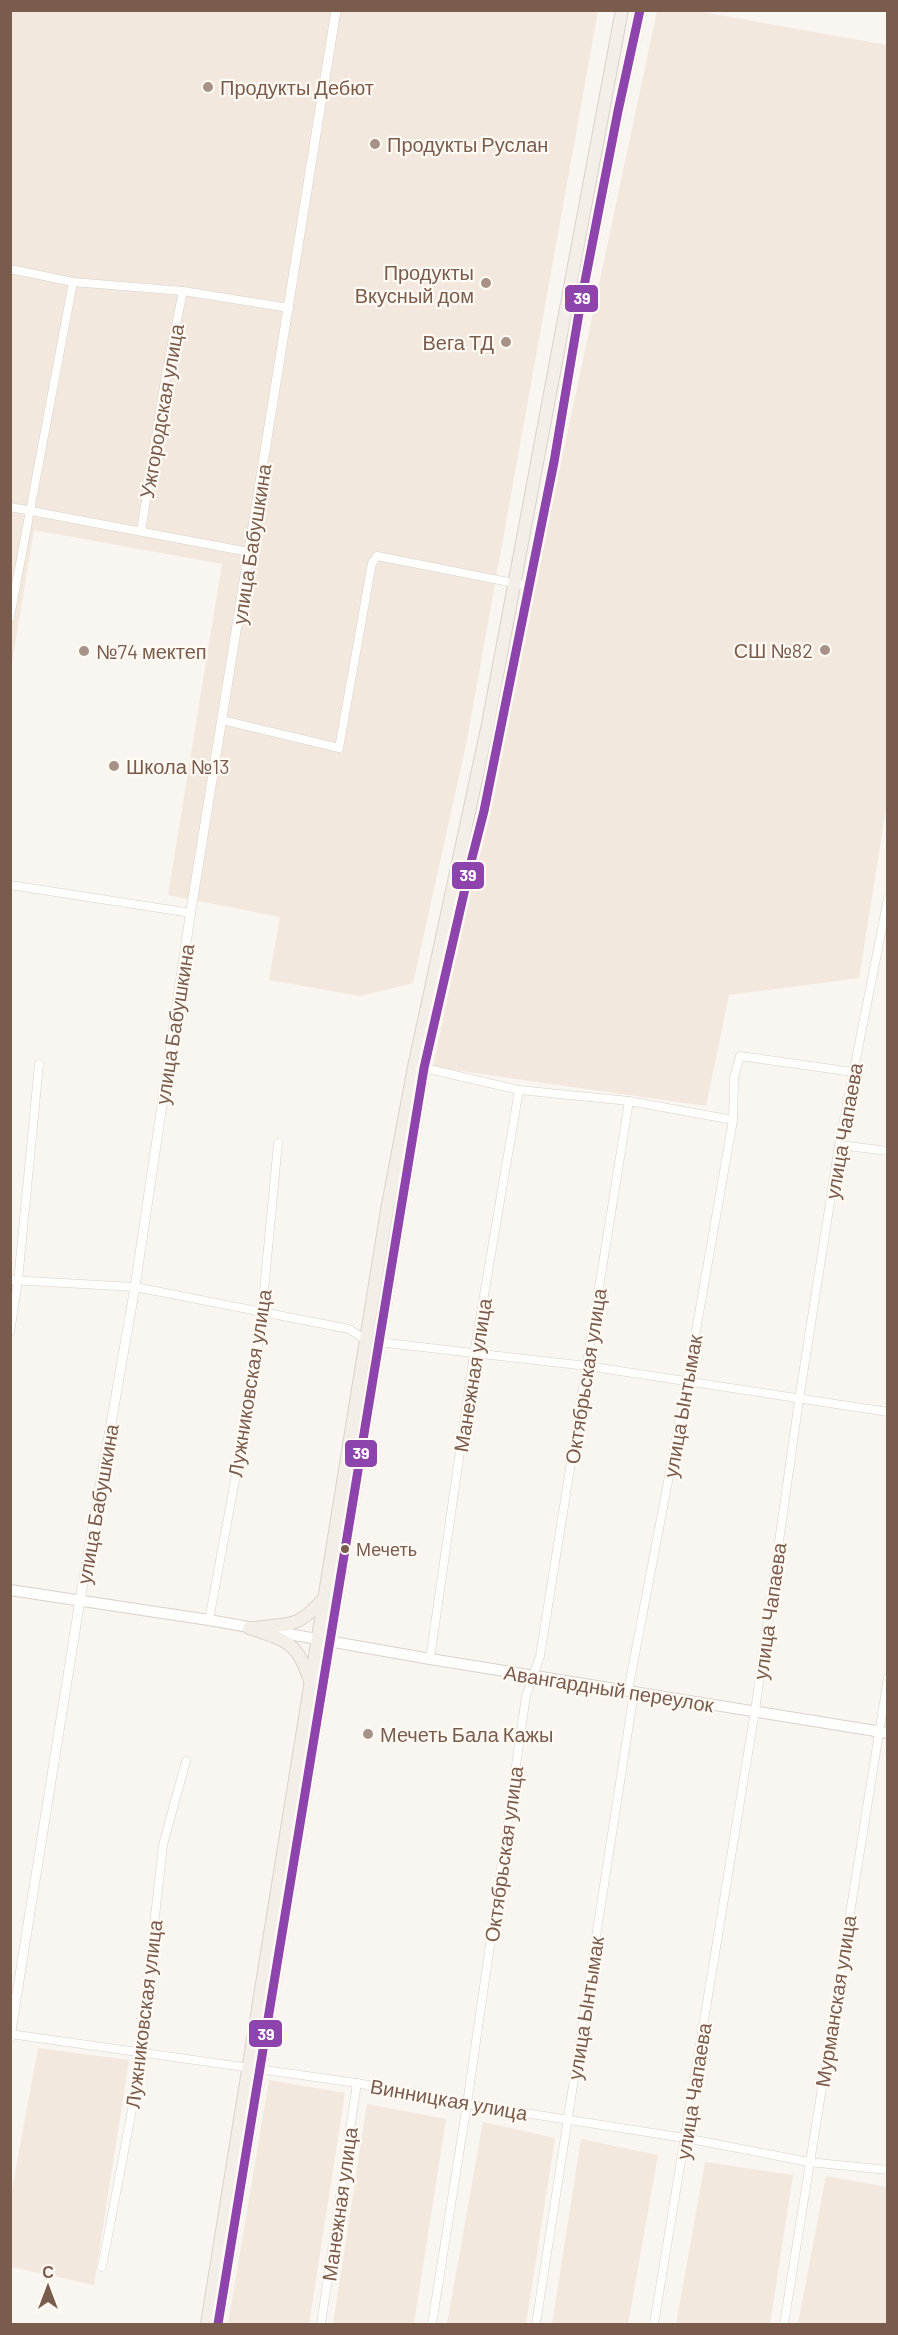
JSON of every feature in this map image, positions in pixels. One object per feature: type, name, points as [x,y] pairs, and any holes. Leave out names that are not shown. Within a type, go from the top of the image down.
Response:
[{"type":"main road","points":[[207,2325],[325,1639],[372,1341],[387,1210],[414,1067],[472,804],[622,10]]},
{"type":"main road","points":[[218,2325],[283,1862],[311,1686],[325,1639],[325,1597],[424,1068],[471,858],[484,811],[554,462],[580,307],[618,111],[640,10]]},
{"type":"main road","name":"Авангардный переулок","points":[[10,1590],[325,1639],[430,1659],[883,1733]]},
{"type":"main road","points":[[249,1628],[300,1621],[312,1613],[325,1597]]},
{"type":"main road","points":[[249,1628],[267,1634],[297,1650],[304,1663],[311,1686]]},
{"type":"street","name":"улица Бабушкина","points":[[11,2035],[80,1600],[135,1287],[191,913],[290,309],[326,63],[336,10]]},
{"type":"street","points":[[10,269],[72,282],[183,291],[290,309]]},
{"type":"street","points":[[10,617],[72,282]]},
{"type":"street","name":"Ужгородская улица","points":[[141,531],[166,374],[183,291]]},
{"type":"street","points":[[10,507],[249,552]]},
{"type":"street","points":[[222,720],[339,748],[373,559],[377,556],[529,586]]},
{"type":"street","points":[[10,885],[191,913]]},
{"type":"street","name":"улица Чапаева","points":[[654,2325],[755,1711],[799,1400],[839,1145],[888,898]]},
{"type":"street","name":"улица Ынтымак","points":[[536,2325],[631,1692],[733,1120],[734,1078],[740,1056],[853,1072]]},
{"type":"street","points":[[10,1332],[39,1064]]},
{"type":"street","points":[[424,1068],[519,1090],[629,1101],[733,1120]]},
{"type":"street","name":"Манежная улица","points":[[430,1659],[474,1354],[519,1090]]},
{"type":"street","name":"Октябрьская улица","points":[[432,2325],[467,2104],[526,1696],[540,1656],[629,1101]]},
{"type":"street","name":"Лужниковская улица","points":[[209,1620],[255,1371],[278,1143]]},
{"type":"street","points":[[839,1145],[888,1151]]},
{"type":"street","points":[[14,1281],[135,1287],[349,1329],[372,1341],[587,1366],[888,1412]]},
{"type":"street","name":"Мурманская улица","points":[[784,2325],[809,2162],[883,1733],[888,1677]]},
{"type":"street","name":"Лужниковская улица","points":[[102,2267],[135,2094],[163,1845],[186,1761]]},
{"type":"street","name":"Винницкая улица","points":[[11,2035],[139,2050],[357,2082],[467,2104],[685,2138],[809,2162],[888,2170]]},
{"type":"street","name":"Манежная улица","points":[[321,2325],[357,2082]]},
{"type":"shaded area","points":[[11,11],[598,11],[466,745],[413,983],[360,996],[269,980],[280,917],[168,895],[222,564],[34,530],[11,668]]},
{"type":"shaded area","points":[[657,11],[697,11],[887,45],[888,797],[859,978],[729,995],[706,1106],[433,1067]]},
{"type":"shaded area","points":[[38,2048],[129,2060],[94,2285],[11,2267],[11,2195]]},
{"type":"shaded area","points":[[269,2080],[345,2093],[309,2324],[228,2324]]},
{"type":"shaded area","points":[[367,2104],[446,2119],[414,2324],[333,2324]]},
{"type":"shaded area","points":[[483,2122],[555,2138],[526,2324],[447,2324]]},
{"type":"shaded area","points":[[581,2139],[658,2155],[628,2324],[552,2324]]},
{"type":"shaded area","points":[[705,2162],[793,2175],[770,2324],[676,2324]]},
{"type":"shaded area","points":[[826,2176],[887,2187],[887,2324],[798,2324]]},
{"type":"transit line","name":"39","points":[[218,2324],[424,1068],[484,811],[554,462],[580,307],[618,111],[640,10]]},
{"type":"place","name":"Продукты Дебют","points":[[208,87]]},
{"type":"place","name":"Продукты Руслан","points":[[375,144]]},
{"type":"place","name":"Продукты Вкусный дом","points":[[486,283]]},
{"type":"place","name":"Вега ТД","points":[[506,342]]},
{"type":"place","name":"СШ №82","points":[[825,650]]},
{"type":"place","name":"№74 мектеп","points":[[84,651]]},
{"type":"place","name":"Школа №13","points":[[114,766]]},
{"type":"place","name":"Мечеть","points":[[345,1549]]},
{"type":"place","name":"Мечеть Бала Кажы","points":[[368,1734]]}]
